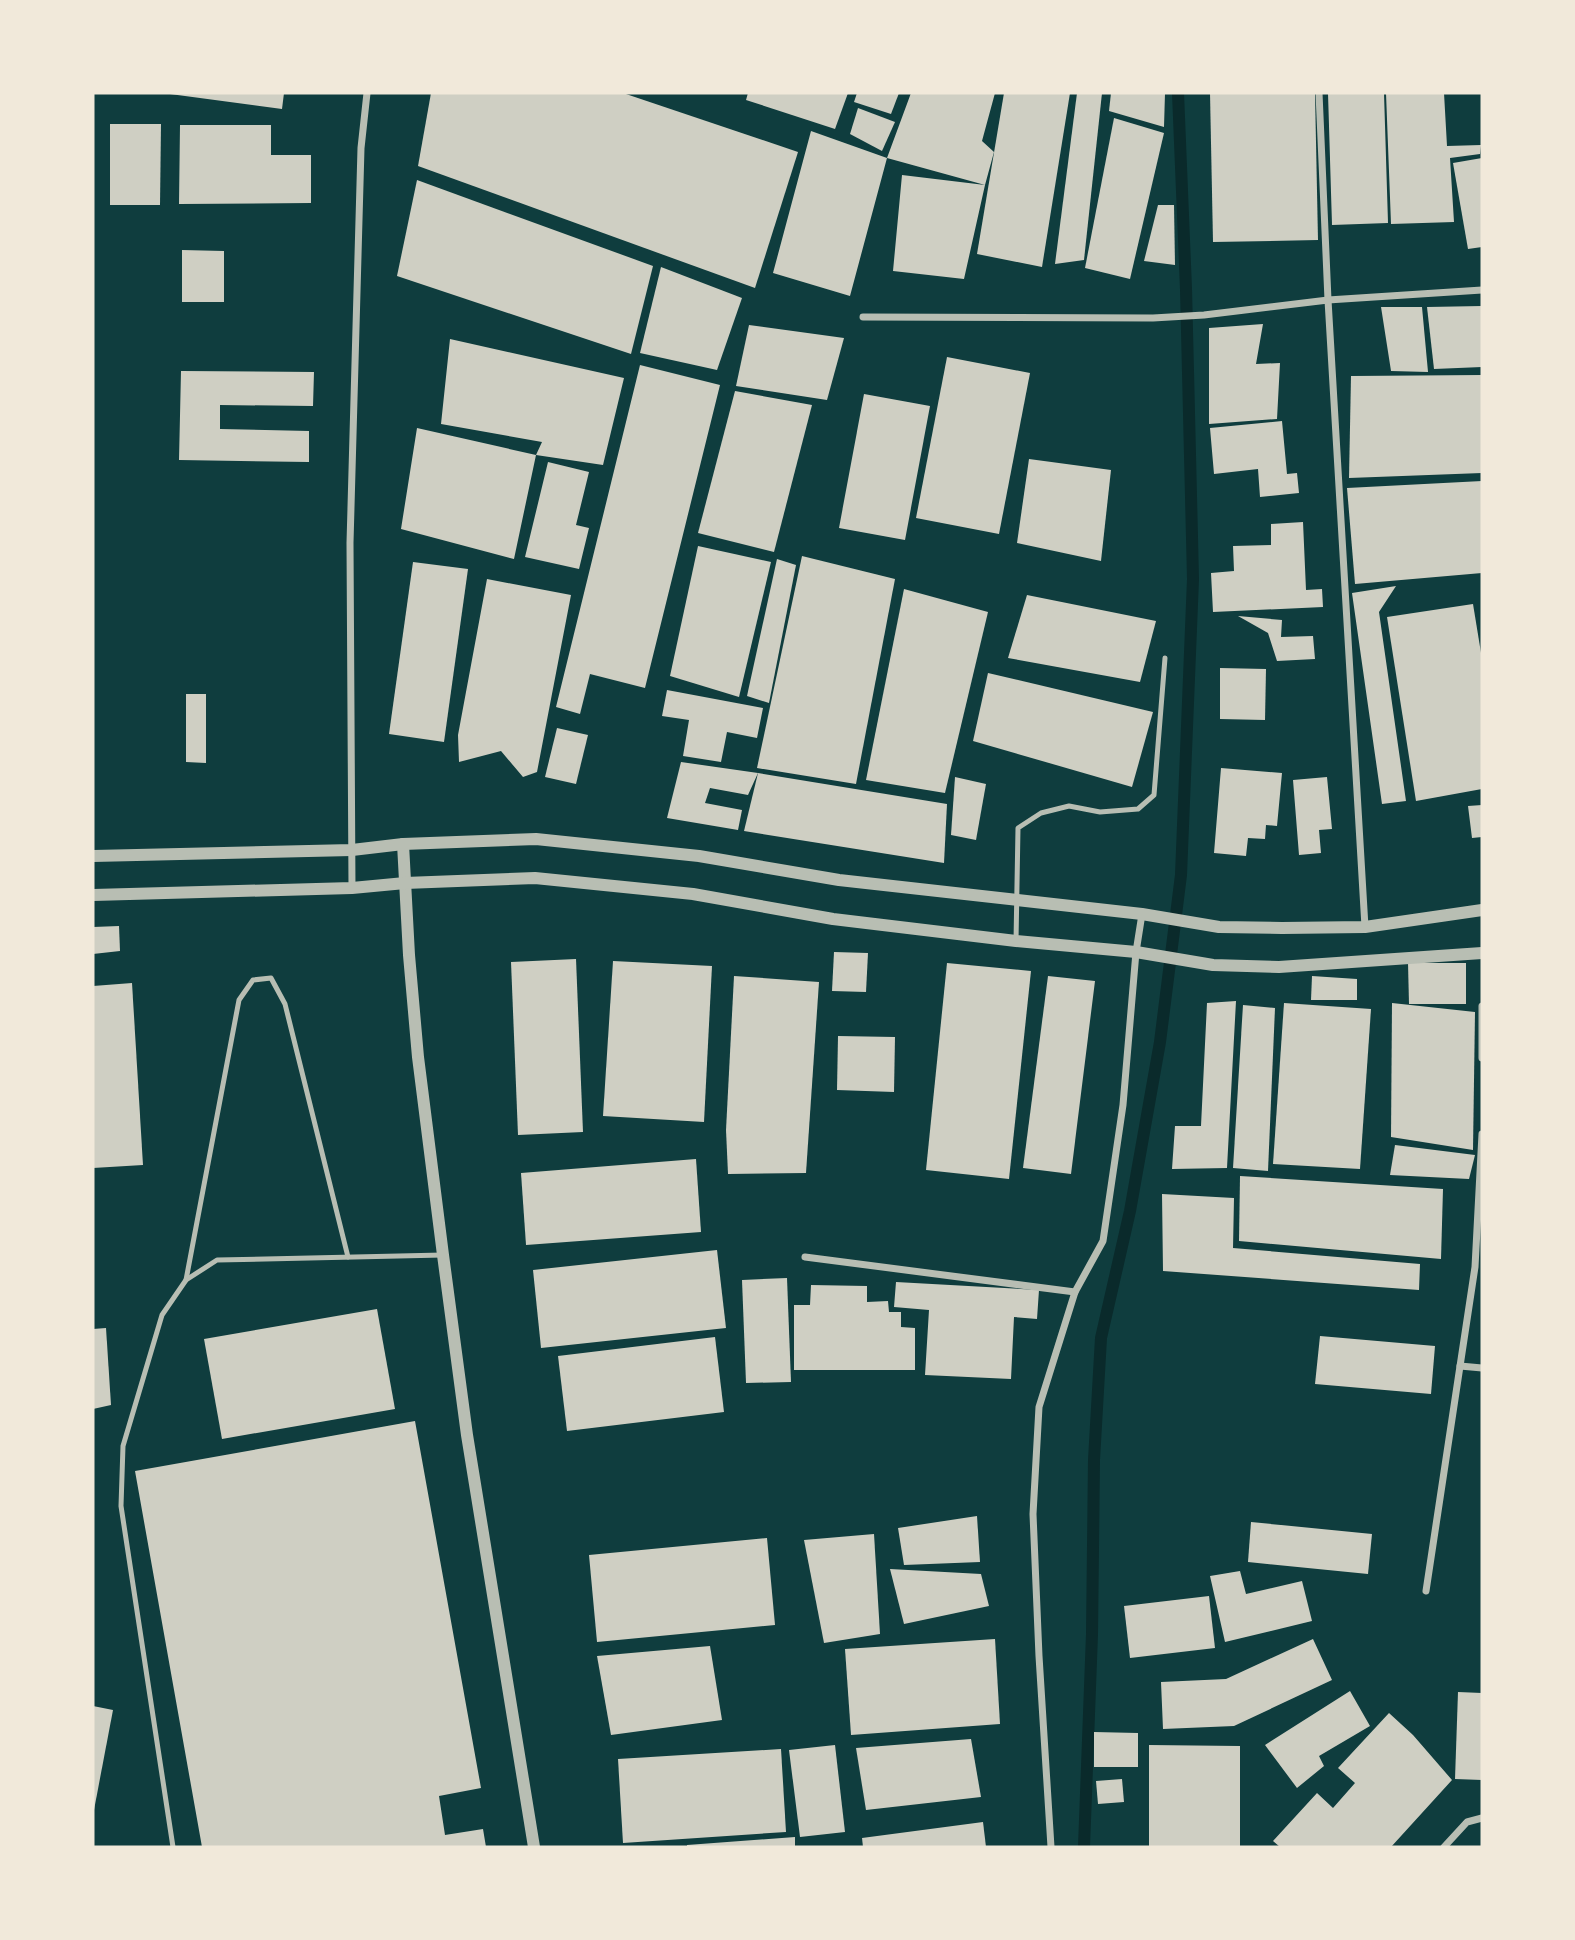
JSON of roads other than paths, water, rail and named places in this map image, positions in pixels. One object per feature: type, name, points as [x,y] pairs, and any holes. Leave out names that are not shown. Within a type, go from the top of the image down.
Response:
[{"type":"street","points":[[352,888],[350,543],[361,148],[367,93]]},
{"type":"street","points":[[1319,93],[1328,300],[1365,927]]},
{"type":"street","points":[[863,317],[1204,316],[1328,300],[1482,290]]},
{"type":"street","points":[[93,856],[352,849],[403,844],[536,839],[699,856],[839,880],[1142,914],[1220,927],[1365,927],[1482,910]]},
{"type":"street","points":[[403,844],[418,1057],[443,1255],[467,1435],[534,1847]]},
{"type":"street","points":[[93,895],[352,888],[405,883],[535,878],[693,894],[833,919],[1136,952],[1213,965],[1279,967],[1482,953]]},
{"type":"street","points":[[1051,1847],[1033,1514],[1039,1407],[1075,1292],[1103,1241],[1123,1105],[1136,952],[1142,914]]},
{"type":"street","points":[[1482,1006],[1482,1058]]},
{"type":"street","points":[[1426,1591],[1475,1267],[1482,1135]]},
{"type":"street","points":[[804,1256],[1075,1292]]},
{"type":"street","points":[[1460,1366],[1482,1368]]},
{"type":"street","points":[[1444,1847],[1467,1822],[1482,1818]]},
{"type":"lane","points":[[1016,941],[1018,828],[1041,813],[1069,806],[1100,812],[1138,809],[1154,795],[1165,658]]},
{"type":"lane","points":[[186,1280],[239,1000],[253,980],[271,978],[285,1004],[348,1257]]},
{"type":"lane","points":[[173,1847],[121,1506],[123,1446],[162,1315],[186,1280],[217,1260],[443,1255]]},
{"type":"waterway","points":[[1084,1847],[1092,1634],[1094,1460],[1101,1338],[1130,1211],[1160,1042],[1181,875],[1193,579],[1178,93]]}]
